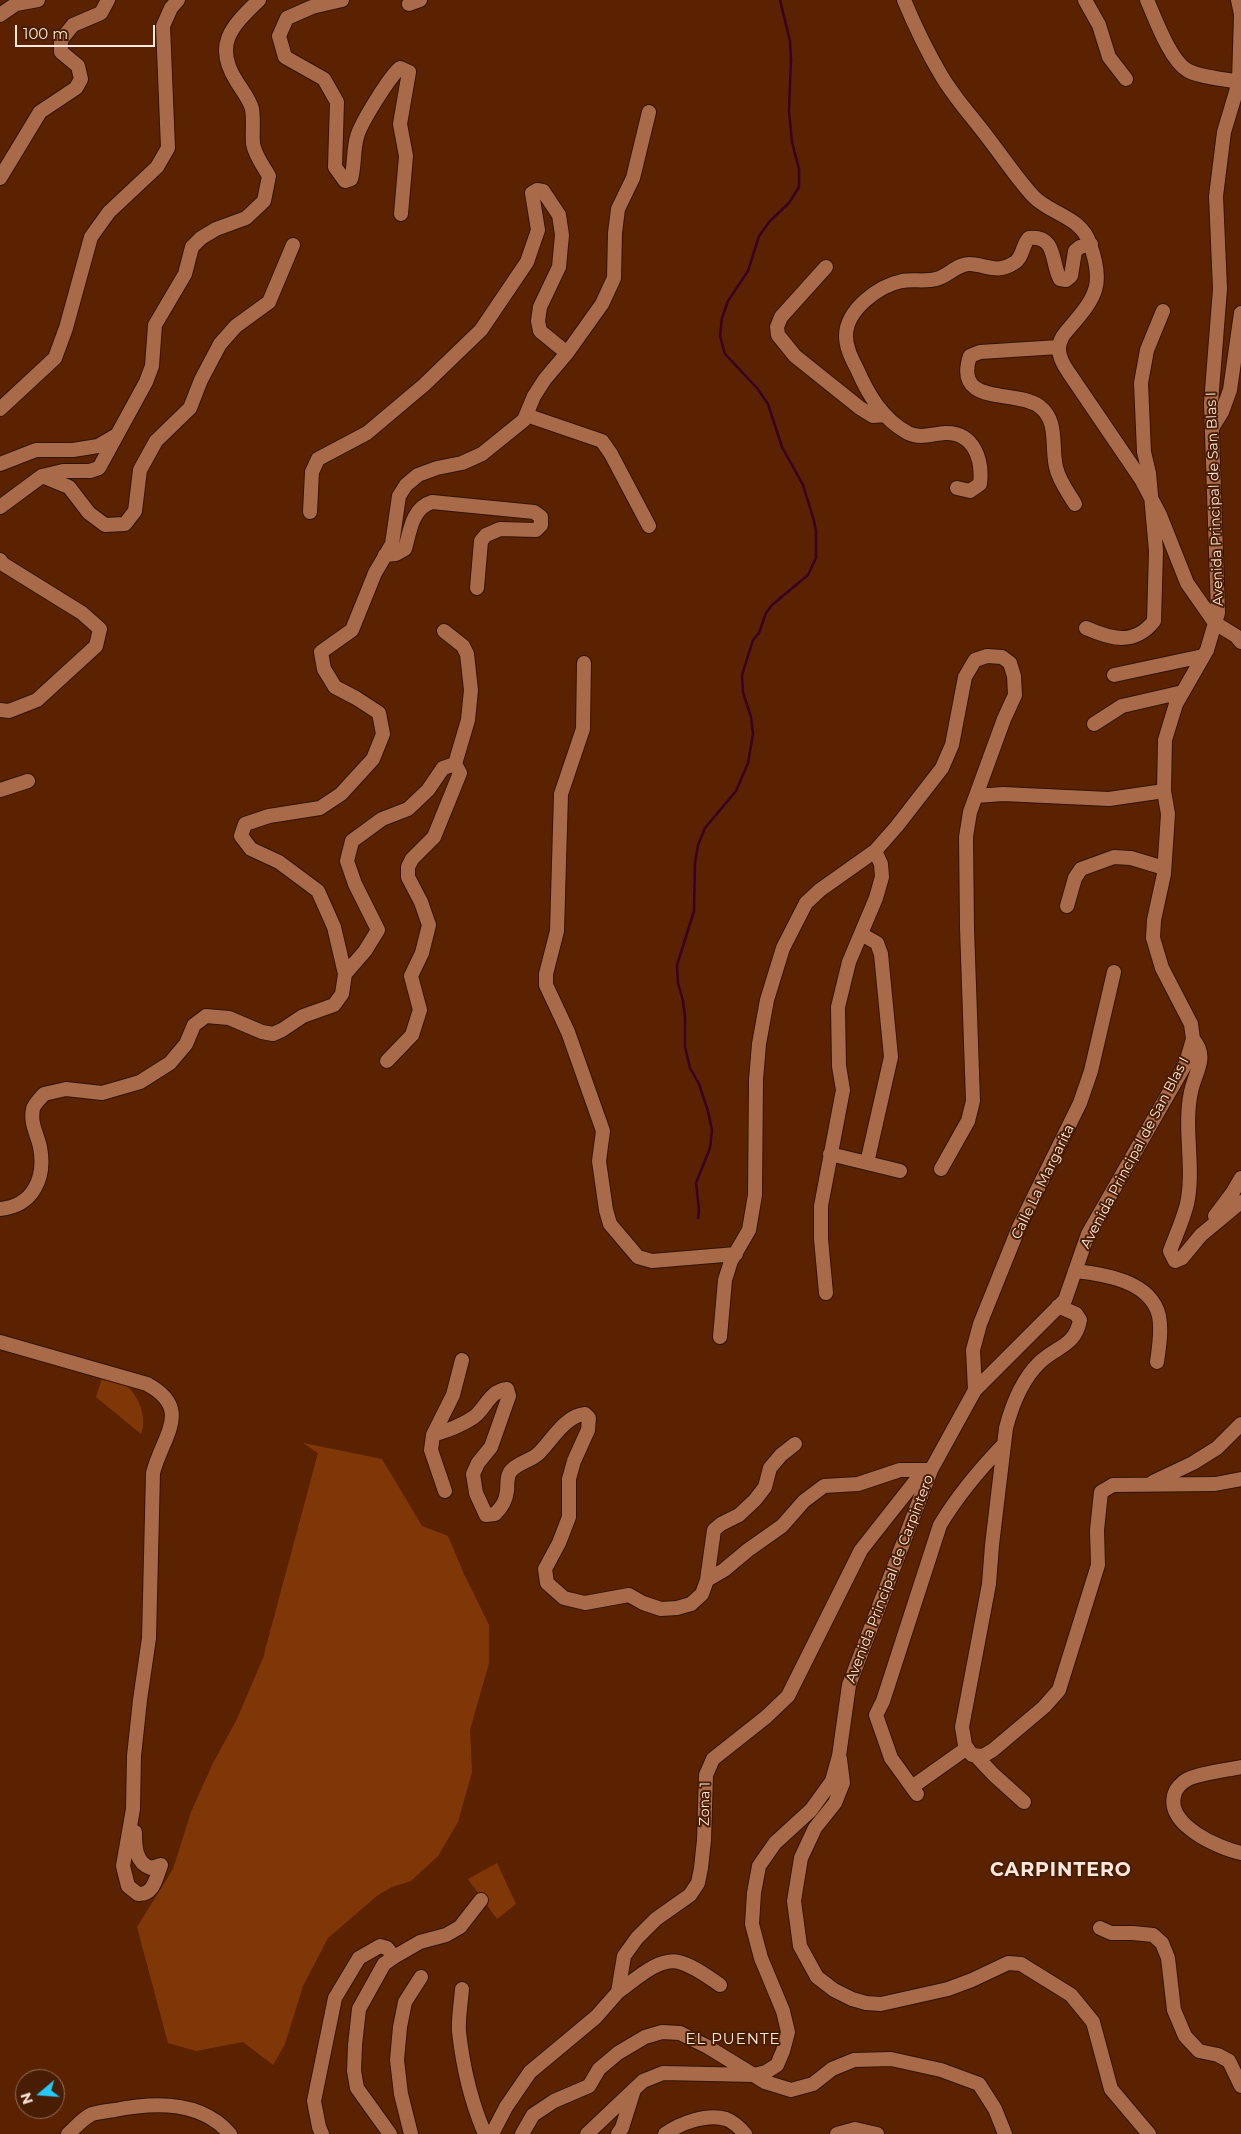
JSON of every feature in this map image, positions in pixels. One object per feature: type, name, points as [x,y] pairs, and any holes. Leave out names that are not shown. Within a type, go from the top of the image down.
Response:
[{"type":"street","points":[[0,15],[16,4],[38,0]]},
{"type":"street","points":[[0,178],[40,112],[76,88],[81,79],[78,66],[61,52],[61,40],[73,25],[101,13],[108,0]]},
{"type":"street","points":[[0,409],[55,358],[66,328],[91,237],[109,212],[157,167],[168,148],[163,26],[171,8],[178,0]]},
{"type":"street","points":[[0,507],[42,476],[63,471],[90,471],[99,468],[146,382],[152,366],[155,326],[184,274],[192,247],[208,233],[246,218],[264,201],[268,176],[254,145],[252,107],[228,69],[225,49],[228,34],[241,17],[259,0]]},
{"type":"street","points":[[342,0],[312,8],[287,18],[279,36],[285,57],[324,79],[337,102],[335,167],[345,181],[351,179],[357,136],[374,105],[394,72],[400,68],[409,72],[400,124],[406,156],[401,214]]},
{"type":"street","points":[[904,0],[942,77],[1012,170],[1034,198],[1077,223],[1087,234],[1096,268],[1097,283],[1088,307],[1062,336],[1059,348],[1060,358],[1068,373],[1141,479],[1151,497],[1187,583],[1215,623],[1236,636],[1241,642]]},
{"type":"street","points":[[1084,0],[1099,25],[1108,57],[1126,79]]},
{"type":"street","points":[[1147,0],[1161,34],[1180,65],[1192,72],[1239,82]]},
{"type":"street","name":"Avenida Principal de San Blas I","points":[[1058,1306],[1064,1300],[1088,1234],[1186,1063],[1193,1038],[1191,1024],[1162,968],[1153,938],[1154,920],[1164,868],[1168,814],[1164,791],[1165,740],[1176,704],[1204,656],[1218,613],[1211,403],[1220,289],[1216,196],[1224,132],[1237,106],[1239,82],[1239,2]]},
{"type":"street","points":[[0,1209],[14,1207],[32,1195],[41,1174],[40,1147],[32,1126],[33,1107],[44,1094],[66,1089],[102,1093],[140,1082],[170,1063],[186,1044],[194,1025],[206,1016],[229,1018],[262,1032],[273,1034],[303,1016],[334,1005],[342,994],[345,974],[334,927],[318,892],[279,862],[251,849],[241,836],[245,824],[269,816],[320,808],[341,794],[373,759],[383,734],[379,713],[335,687],[324,669],[321,652],[352,630],[374,573],[392,544],[399,496],[406,485],[418,475],[462,463],[482,454],[524,420],[540,388],[602,304],[614,278],[615,233],[618,209],[633,178],[649,112]]},
{"type":"street","points":[[310,512],[312,472],[318,459],[367,433],[424,385],[481,330],[527,262],[538,230],[532,193],[537,190],[543,191],[559,215],[562,235],[559,267],[540,307],[538,321],[540,331],[567,353]]},
{"type":"street","points":[[957,488],[970,491],[980,484],[977,450],[969,440],[958,434],[946,433],[917,436],[893,424],[872,401],[848,349],[846,337],[852,315],[864,302],[886,286],[895,282],[933,280],[970,264],[994,269],[1016,262],[1020,258],[1025,242],[1029,238],[1037,237],[1050,247],[1054,256],[1056,271],[1060,279],[1066,280],[1071,276],[1075,251],[1080,247],[1091,244]]},
{"type":"street","points":[[42,476],[69,487],[89,513],[105,525],[125,524],[135,511],[140,470],[156,441],[190,408],[201,380],[220,344],[236,326],[269,302],[293,245]]},
{"type":"street","points":[[826,267],[782,316],[777,327],[778,335],[795,356],[860,408],[873,416],[885,415]]},
{"type":"street","points":[[1086,628],[1109,638],[1126,638],[1147,630],[1154,621],[1156,551],[1149,473],[1144,452],[1141,383],[1147,350],[1163,311]]},
{"type":"street","points":[[1212,429],[1222,412],[1230,390],[1241,313]]},
{"type":"street","points":[[1059,348],[980,352],[970,356],[967,365],[969,378],[974,388],[983,393],[1028,401],[1038,405],[1046,413],[1053,426],[1055,465],[1059,477],[1076,504]]},
{"type":"street","points":[[526,415],[602,441],[611,454],[649,526]]},
{"type":"street","points":[[0,464],[36,450],[73,450],[98,446],[116,435]]},
{"type":"street","points":[[385,555],[396,554],[404,549],[416,512],[424,504],[432,502],[534,512],[541,517],[541,525],[536,530],[500,529],[486,535],[480,541],[477,588]]},
{"type":"street","points":[[0,560],[11,569],[82,613],[100,629],[96,646],[37,700],[9,711],[0,710]]},
{"type":"street","points":[[387,1061],[412,1035],[420,1010],[411,976],[422,952],[429,925],[421,902],[408,877],[408,867],[412,859],[434,836],[460,773],[455,764],[468,720],[471,690],[467,654],[463,646],[444,631]]},
{"type":"street","points":[[720,1337],[725,1280],[749,1230],[755,1195],[756,1080],[759,1044],[767,1000],[783,948],[806,904],[820,890],[875,851],[942,768],[952,745],[965,677],[975,660],[986,656],[1002,657],[1010,663],[1014,676],[1015,695],[1004,719],[970,812],[966,837],[967,928],[974,1101],[968,1121],[941,1169]]},
{"type":"street","points":[[1114,675],[1204,656]]},
{"type":"street","points":[[584,664],[583,729],[560,794],[557,931],[546,974],[546,985],[568,1032],[603,1131],[599,1161],[606,1210],[610,1224],[638,1256],[652,1261],[736,1254]]},
{"type":"street","points":[[1094,724],[1122,706],[1183,692]]},
{"type":"street","points":[[345,974],[366,951],[378,930],[355,884],[347,861],[352,841],[382,819],[408,809],[428,790],[443,768],[455,764]]},
{"type":"street","points":[[0,790],[28,781]]},
{"type":"street","points":[[976,796],[1004,794],[1109,798],[1164,791]]},
{"type":"street","points":[[826,1293],[820,1239],[821,1206],[843,1090],[839,1066],[838,1007],[849,962],[876,898],[882,876],[881,864],[875,851]]},
{"type":"street","points":[[1066,906],[1075,878],[1081,869],[1114,857],[1131,858],[1164,868]]},
{"type":"street","points":[[861,934],[877,943],[881,954],[891,1057],[867,1163]]},
{"type":"street","name":"Calle La Margarita","points":[[975,1390],[973,1350],[980,1324],[1020,1227],[1080,1103],[1091,1071],[1114,972]]},
{"type":"street","points":[[1193,1038],[1202,1057],[1191,1093],[1187,1203],[1170,1251],[1175,1261],[1182,1258],[1201,1235],[1234,1192],[1241,1178]]},
{"type":"street","points":[[830,1154],[900,1171]]},
{"type":"street","points":[[1201,1235],[1241,1202]]},
{"type":"street","points":[[1075,1271],[1109,1275],[1132,1284],[1149,1298],[1159,1314],[1160,1342],[1157,1362]]},
{"type":"street","points":[[1024,1802],[994,1776],[971,1752],[962,1727],[989,1584],[1004,1444],[1010,1410],[1025,1381],[1039,1363],[1070,1342],[1077,1333],[1080,1320],[1076,1314],[1058,1306]]},
{"type":"street","name":"Avenida Principal de Carpintero","points":[[587,2134],[644,2081],[663,2073],[754,2075],[766,2072],[776,2065],[788,2032],[783,2011],[761,1958],[752,1924],[754,1893],[759,1866],[775,1843],[811,1810],[832,1781],[839,1756],[849,1684],[931,1470],[975,1390],[1058,1306]]},
{"type":"street","points":[[0,1342],[147,1384],[163,1394],[171,1406],[171,1424],[158,1455],[153,1473],[150,1529],[151,1619],[134,1756],[133,1809],[136,1849],[139,1859],[151,1868],[161,1865],[153,1888],[142,1894],[130,1890],[126,1882],[124,1866],[133,1809]]},
{"type":"street","points":[[445,1491],[430,1450],[433,1435],[452,1395],[462,1360]]},
{"type":"street","points":[[433,1435],[464,1424],[476,1416],[491,1396],[500,1390],[507,1389],[509,1396],[491,1447],[478,1463],[473,1474],[476,1493],[486,1515],[495,1514],[503,1506],[508,1490],[507,1478],[511,1470],[536,1456],[569,1420],[578,1414],[585,1414],[589,1418],[588,1430],[574,1461],[569,1479],[570,1518],[545,1569],[547,1583],[564,1598],[585,1602],[629,1595],[643,1603],[661,1609],[677,1608],[691,1604],[702,1594],[707,1580],[714,1530],[721,1524],[739,1515],[755,1500],[765,1487],[770,1468],[781,1455],[795,1444]]},
{"type":"street","points":[[1150,1483],[1194,1463],[1217,1448],[1241,1424]]},
{"type":"street","points":[[971,1752],[914,1790],[891,1758],[876,1715],[883,1701],[940,1525],[952,1504],[977,1472],[1004,1444]]},
{"type":"street","points":[[707,1580],[724,1570],[782,1526],[810,1496],[824,1486],[858,1484],[900,1470],[931,1470]]},
{"type":"street","name":"Zona 1","points":[[618,1992],[624,1956],[656,1919],[690,1895],[698,1883],[704,1840],[706,1775],[714,1759],[766,1717],[788,1696],[861,1550],[917,1479],[931,1470]]},
{"type":"street","points":[[971,1752],[983,1756],[993,1750],[1044,1707],[1059,1690],[1098,1564],[1097,1530],[1101,1492],[1113,1485],[1150,1483],[1215,1484],[1241,1479]]},
{"type":"street","points":[[839,1756],[844,1783],[834,1803],[815,1828],[801,1858],[794,1901],[800,1946],[817,1977],[834,1990],[852,1999],[866,2003],[881,2004],[948,1989],[1008,1963],[1021,1964],[1071,1995],[1093,2022],[1111,2089],[1149,2134]]},
{"type":"street","points":[[1241,1767],[1188,1779],[1176,1789],[1173,1806],[1177,1817],[1187,1827],[1228,1850],[1241,1853]]},
{"type":"street","points":[[390,2134],[357,2088],[354,2062],[359,2009],[384,1964],[394,1956],[420,1942],[446,1935],[460,1927],[481,1900]]},
{"type":"street","points":[[1100,1928],[1111,1933],[1153,1935],[1162,1943],[1168,1958],[1174,2010],[1185,2036],[1199,2052],[1218,2055],[1229,2061],[1241,2086]]},
{"type":"street","points":[[322,2134],[318,2126],[314,2101],[335,1998],[360,1958],[380,1946],[387,1948],[394,1956]]},
{"type":"street","points":[[492,2134],[506,2107],[530,2072],[596,2017],[618,1992],[661,1963],[678,1962],[691,1967],[720,1984]]},
{"type":"street","points":[[411,2134],[401,2094],[397,2060],[400,2027],[406,2002],[421,1977]]},
{"type":"street","points":[[462,1989],[459,2030],[468,2083],[476,2114],[485,2134]]},
{"type":"street","points":[[522,2134],[533,2114],[554,2101],[589,2086],[599,2070],[618,2053],[645,2037],[662,2032],[680,2033],[708,2047],[765,2082],[790,2090],[813,2084],[832,2069],[854,2060],[891,2059],[941,2070],[979,2084],[995,2109],[1005,2134]]},
{"type":"street","points":[[618,2134],[622,2128],[633,2091]]},
{"type":"street","points":[[68,2134],[92,2114],[132,2106],[166,2104],[184,2107],[203,2114],[223,2126],[230,2134]]},
{"type":"street","points":[[1134,2116],[1139,2134]]},
{"type":"street","points":[[665,2134],[693,2121],[716,2117],[728,2120],[746,2134]]},
{"type":"street","points":[[836,2134],[855,2129],[877,2134]]},
{"type":"shaded area","points":[[102,1378],[123,1384],[136,1397],[143,1416],[141,1434],[96,1397]]},
{"type":"shaded area","points":[[303,1443],[382,1459],[422,1526],[448,1536],[489,1625],[489,1663],[470,1730],[472,1772],[458,1822],[438,1856],[411,1881],[392,1887],[378,1895],[328,1938],[303,1986],[285,2044],[273,2065],[243,2042],[196,2051],[168,2043],[137,1927],[173,1869],[191,1812],[213,1763],[237,1719],[263,1658],[318,1453]]},
{"type":"shaded area","points":[[497,1863],[516,1904],[497,1919],[468,1879]]},
{"type":"waterway","points":[[698,1218],[696,1183],[710,1148],[712,1130],[708,1111],[699,1084],[690,1068],[685,1047],[685,1018],[678,983],[677,965],[694,911],[695,863],[698,845],[705,828],[736,791],[748,763],[753,734],[751,717],[743,692],[742,675],[753,640],[759,633],[766,613],[772,605],[808,575],[816,558],[816,531],[803,485],[782,447],[768,404],[757,388],[725,354],[720,336],[722,318],[728,301],[748,271],[759,236],[770,221],[789,203],[799,187],[799,169],[792,142],[789,111],[790,41],[780,0]]},
{"type":"district","name":"CARPINTERO","points":[[1061,1870]]},
{"type":"district","name":"EL PUENTE","points":[[733,2040]]}]
